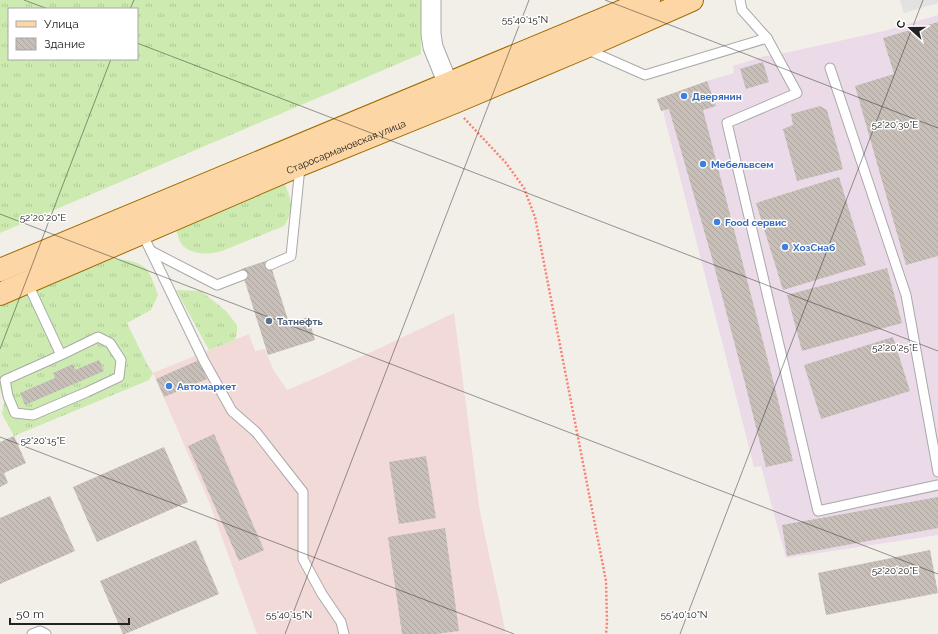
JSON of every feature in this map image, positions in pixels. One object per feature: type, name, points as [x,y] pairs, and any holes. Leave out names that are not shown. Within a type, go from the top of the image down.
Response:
[{"type":"main road","name":"Старосармановская улица","points":[[0,294],[27,282],[147,242],[300,165],[649,0]]},
{"type":"main road","name":"Старосармановская улица","points":[[0,270],[452,93],[583,48],[692,0]]},
{"type":"street","points":[[430,0],[433,48],[452,93]]},
{"type":"lane","points":[[740,0],[742,10],[767,38],[797,93],[727,123],[818,511],[938,485]]},
{"type":"lane","points":[[583,48],[645,75],[767,38]]},
{"type":"lane","points":[[830,68],[906,295],[938,472]]},
{"type":"lane","points":[[270,265],[291,256],[300,165]]},
{"type":"lane","points":[[147,242],[217,285],[243,275]]},
{"type":"lane","points":[[147,242],[204,361],[232,411],[256,432],[303,492],[303,559],[322,594],[341,622],[344,634]]},
{"type":"lane","points":[[27,282],[61,355]]},
{"type":"lane","points":[[98,337],[110,343],[121,360],[119,377],[33,415],[15,413],[8,396],[5,380],[61,355],[98,337]]},
{"type":"lane","points":[[32,634],[40,631],[46,634]]},
{"type":"path","points":[[452,93],[461,115],[506,163],[524,188],[535,216],[606,581],[606,634]]},
{"type":"shaded area","points":[[900,0],[938,0],[938,3],[904,13]]},
{"type":"shaded area","points":[[938,15],[938,535],[786,558],[761,466],[754,467],[663,111],[711,93],[707,81],[734,73],[733,66],[765,56],[776,55],[884,31]]},
{"type":"shaded area","points":[[454,313],[480,512],[506,634],[257,634],[209,502],[153,373],[249,334],[255,351],[265,349],[273,369],[287,390]]},
{"type":"green space","points":[[0,0],[421,0],[421,54],[0,233]]},
{"type":"green space","points":[[283,180],[291,203],[290,214],[284,226],[217,252],[201,253],[191,251],[182,245],[176,230]]},
{"type":"green space","points":[[112,259],[132,261],[145,267],[158,295],[151,310],[127,323],[153,373],[149,380],[14,436],[2,414],[4,402],[0,389],[0,301],[99,261]]},
{"type":"green space","points":[[176,290],[201,291],[226,311],[237,325],[235,340],[209,350]]},
{"type":"building","points":[[938,22],[938,256],[906,265],[855,86],[894,74],[883,38]]},
{"type":"building","points":[[763,62],[769,82],[746,89],[740,69]]},
{"type":"building","points":[[707,81],[716,106],[703,110],[793,461],[766,467],[712,258],[669,109],[661,111],[657,99]]},
{"type":"building","points":[[820,106],[827,110],[843,169],[797,181],[783,129],[793,125],[791,114]]},
{"type":"building","points":[[839,177],[866,265],[783,290],[756,203]]},
{"type":"building","points":[[269,260],[289,323],[308,317],[315,340],[268,355],[241,269]]},
{"type":"building","points":[[887,268],[902,323],[802,351],[787,295]]},
{"type":"building","points":[[893,337],[910,391],[821,419],[804,365]]},
{"type":"building","points":[[99,360],[104,371],[25,405],[20,393],[55,378],[53,373],[73,364],[75,370]]},
{"type":"building","points":[[199,360],[207,379],[164,397],[156,379]]},
{"type":"building","points":[[214,434],[264,550],[239,561],[188,446]]},
{"type":"building","points":[[14,436],[26,463],[4,473],[8,483],[0,487],[0,442]]},
{"type":"building","points":[[164,447],[188,502],[97,542],[73,487]]},
{"type":"building","points":[[426,456],[436,518],[399,524],[389,462]]},
{"type":"building","points":[[50,496],[75,551],[0,584],[0,518]]},
{"type":"building","points":[[938,497],[938,528],[787,556],[782,525]]},
{"type":"building","points":[[445,528],[459,631],[436,634],[402,634],[388,537]]},
{"type":"building","points":[[196,540],[219,594],[123,634],[100,581]]},
{"type":"building","points":[[930,550],[938,593],[826,615],[818,573]]},
{"type":"place","name":"Дверянин","points":[[684,96]]},
{"type":"place","name":"Мебельвсем","points":[[703,164]]},
{"type":"place","name":"Food сервис","points":[[717,222]]},
{"type":"place","name":"ХозCнаб","points":[[785,247]]},
{"type":"place","name":"Татнефть","points":[[269,321]]},
{"type":"place","name":"Автомаркет","points":[[169,386]]}]
